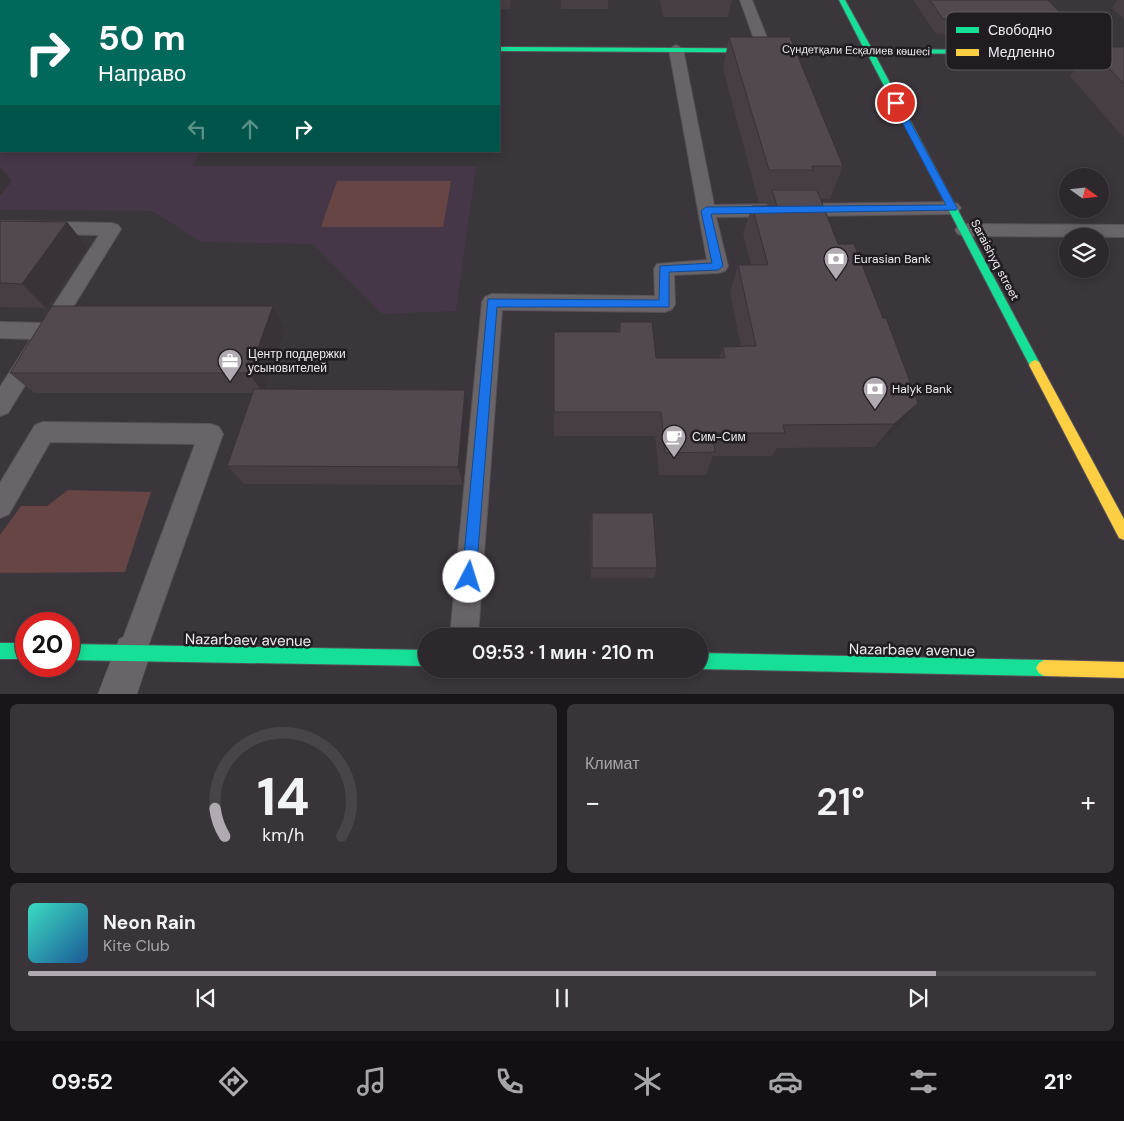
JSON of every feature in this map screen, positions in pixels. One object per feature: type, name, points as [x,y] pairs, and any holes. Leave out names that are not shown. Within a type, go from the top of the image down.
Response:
[{"type":"street","name":"Saraishyq street","points":[[842,0],[1124,532]]},
{"type":"street","name":"Сүндетқали Есқалиев көшесі","points":[[500,49],[946,51]]},
{"type":"street","points":[[0,651],[15,651]]},
{"type":"street","name":"Nazarbaev avenue","points":[[80,652],[418,658]]},
{"type":"street","points":[[117,694],[132,652]]},
{"type":"street","name":"Nazarbaev avenue","points":[[708,661],[1124,670]]},
{"type":"lane","points":[[746,0],[765,50]]},
{"type":"lane","points":[[465,628],[492,302],[665,304],[664,269],[718,266],[676,49]]},
{"type":"lane","points":[[706,211],[952,208]]},
{"type":"lane","points":[[0,227],[112,229],[48,331],[3,397]]},
{"type":"lane","points":[[964,230],[1124,231]]},
{"type":"lane","points":[[0,330],[48,331]]},
{"type":"lane","points":[[0,506],[43,432],[211,434],[132,652]]},
{"type":"shaded area","points":[[0,152],[200,152],[193,166],[476,166],[456,311],[382,314],[313,244],[201,242],[152,211],[0,210]]},
{"type":"shaded area","points":[[337,181],[451,181],[443,227],[321,227]]},
{"type":"shaded area","points":[[68,490],[151,492],[125,572],[0,573],[0,535],[21,506],[47,506]]},
{"type":"building","points":[[930,0],[1048,0],[1059,12],[946,12],[946,19],[943,19]]},
{"type":"building","points":[[729,37],[790,37],[843,166],[812,166],[813,170],[769,170]]},
{"type":"building","points":[[1112,47],[1124,47],[1124,84],[1111,70]]},
{"type":"building","points":[[772,190],[817,190],[838,244],[854,244],[883,318],[886,318],[918,403],[894,424],[783,425],[785,433],[712,433],[715,452],[665,453],[661,412],[554,412],[554,332],[620,332],[620,322],[652,322],[656,358],[725,358],[723,347],[756,346],[738,265],[768,265],[752,206],[777,206]]},
{"type":"building","points":[[0,221],[67,222],[22,284],[0,283]]},
{"type":"building","points":[[52,306],[273,306],[249,373],[10,373]]},
{"type":"building","points":[[254,389],[465,390],[458,467],[227,466]]},
{"type":"building","points":[[592,513],[653,513],[657,568],[592,568]]},
{"type":"traffic: fast","points":[[842,0],[1035,365]]},
{"type":"traffic: fast","points":[[500,49],[946,52]]},
{"type":"traffic: fast","points":[[0,651],[15,651]]},
{"type":"traffic: fast","points":[[80,652],[418,658]]},
{"type":"traffic: fast","points":[[708,661],[1044,668]]},
{"type":"traffic: slow","points":[[1112,54],[1124,54]]},
{"type":"traffic: slow","points":[[1035,365],[1124,533]]},
{"type":"traffic: slow","points":[[1044,668],[1124,670]]},
{"type":"place","name":"Eurasian Bank","points":[[836,280]]},
{"type":"place","name":"Центр поддержки усыновителей","points":[[230,382]]},
{"type":"place","name":"Halyk Bank","points":[[875,410]]},
{"type":"place","name":"Сим-Сим","points":[[674,458]]},
{"type":"route","points":[[469,577],[492,302],[665,304],[664,269],[718,266],[706,211],[952,208],[896,103]]}]
